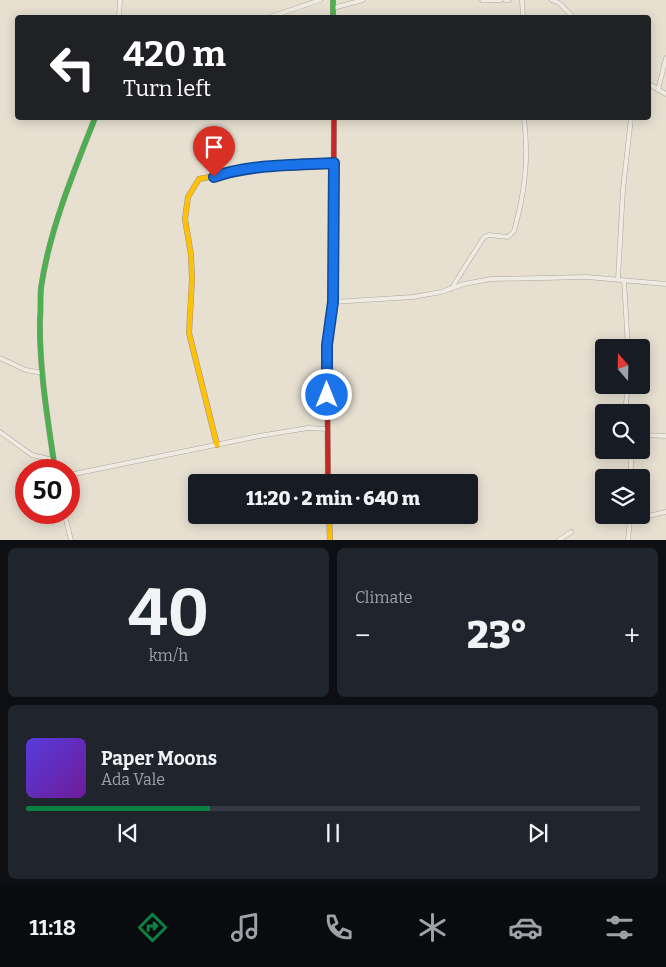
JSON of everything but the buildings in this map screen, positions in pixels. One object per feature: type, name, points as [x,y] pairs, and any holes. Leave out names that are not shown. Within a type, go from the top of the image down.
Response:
[{"type":"street","points":[[119,15],[120,0]]},
{"type":"street","points":[[276,15],[320,0]]},
{"type":"street","points":[[333,0],[333,15]]},
{"type":"street","points":[[333,8],[363,0]]},
{"type":"street","points":[[482,0],[500,0]]},
{"type":"street","points":[[504,0],[509,0]]},
{"type":"street","points":[[522,0],[523,15]]},
{"type":"street","points":[[552,0],[571,15]]},
{"type":"street","points":[[658,90],[666,58]]},
{"type":"street","points":[[651,85],[666,94]]},
{"type":"street","points":[[54,459],[43,373],[39,319],[41,289],[50,248],[70,182],[94,120]]},
{"type":"street","points":[[328,474],[327,345],[333,302],[334,120]]},
{"type":"street","points":[[451,289],[484,236],[508,237],[514,231],[527,170],[527,142],[524,120]]},
{"type":"street","points":[[618,280],[623,189],[631,120]]},
{"type":"street","points":[[217,444],[189,334],[192,303],[191,263],[185,225],[188,197],[199,179],[210,179],[223,174],[253,169],[334,163]]},
{"type":"street","points":[[333,302],[413,297],[491,279],[588,277],[666,284]]},
{"type":"street","points":[[624,280],[627,339]]},
{"type":"street","points":[[0,358],[26,370],[43,373]]},
{"type":"street","points":[[80,473],[217,444],[308,428],[327,428]]},
{"type":"street","points":[[0,432],[32,455],[50,459]]},
{"type":"street","points":[[650,435],[666,436]]},
{"type":"street","points":[[650,514],[666,512]]},
{"type":"street","points":[[67,524],[71,540]]},
{"type":"street","points":[[329,524],[330,540]]},
{"type":"street","points":[[628,540],[629,524]]},
{"type":"street","points":[[559,540],[572,532]]},
{"type":"traffic: fast","points":[[333,0],[333,15]]},
{"type":"traffic: fast","points":[[53,459],[44,395],[41,357],[41,288],[56,223],[94,120]]},
{"type":"traffic: slow","points":[[217,445],[189,333],[192,279],[191,255],[185,219],[188,197],[199,179],[258,168]]},
{"type":"traffic: slow","points":[[329,524],[330,540]]},
{"type":"traffic: jam","points":[[328,474],[327,345],[333,302],[334,120]]},
{"type":"traffic: jam","points":[[258,168],[334,163]]},
{"type":"route","points":[[214,177],[244,170],[286,165],[334,163],[333,302],[327,345],[327,395]]}]
